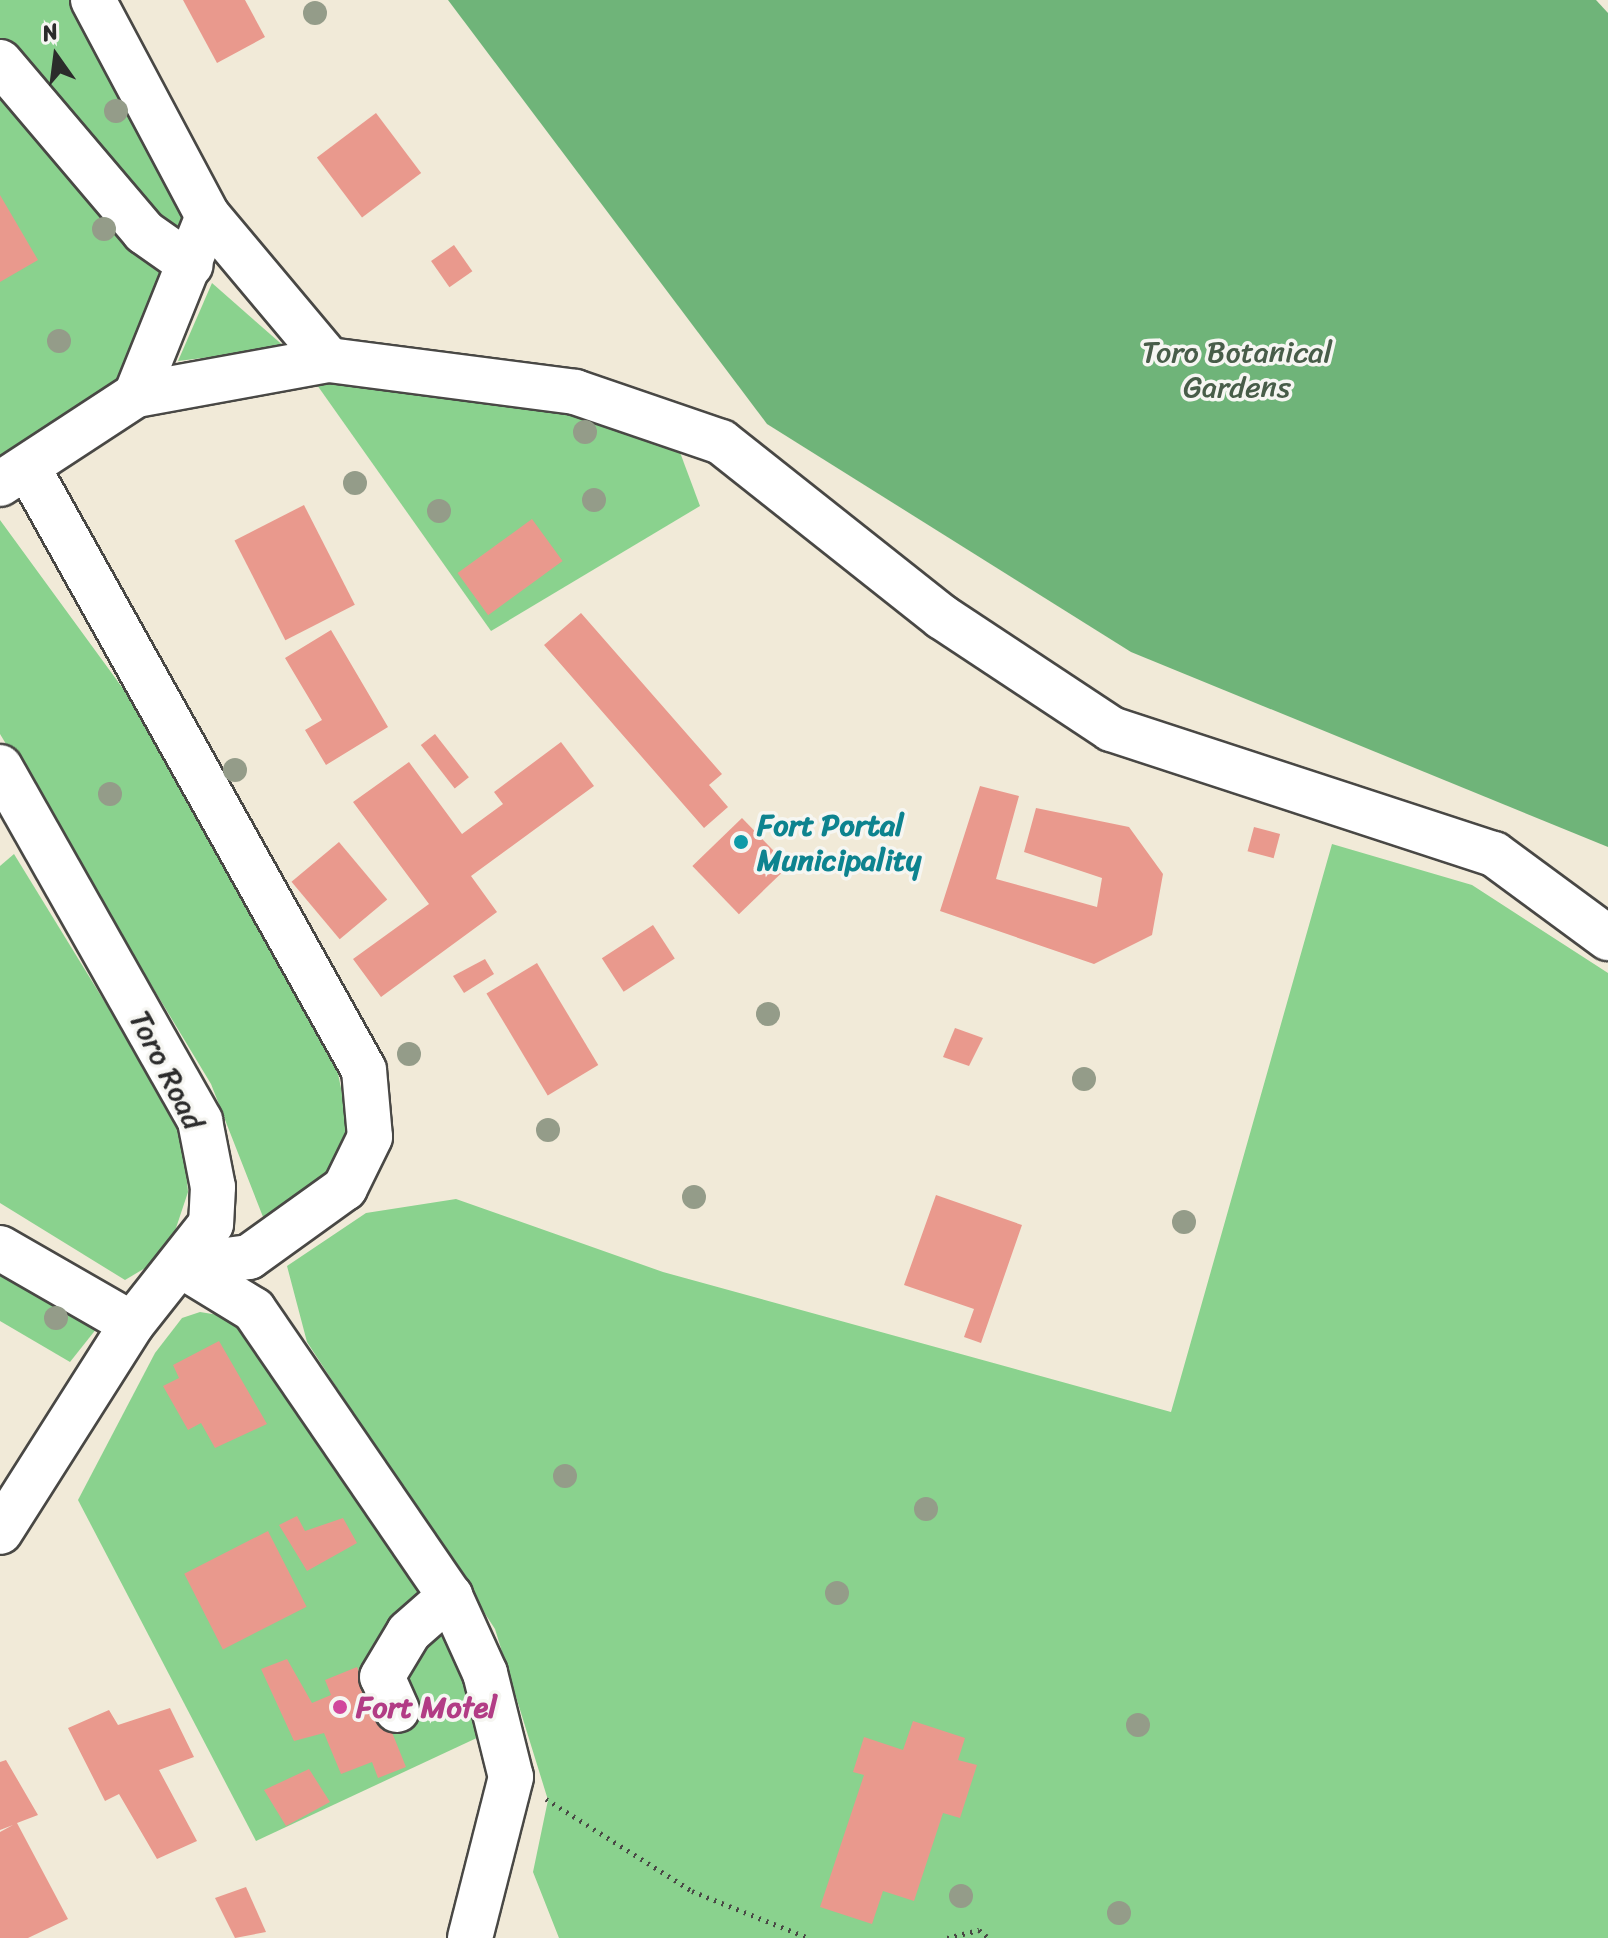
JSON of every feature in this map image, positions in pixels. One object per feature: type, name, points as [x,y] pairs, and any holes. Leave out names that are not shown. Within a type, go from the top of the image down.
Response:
[{"type":"main road","points":[[93,0],[208,216],[329,360]]},
{"type":"main road","points":[[0,62],[144,232],[191,265]]},
{"type":"main road","points":[[136,395],[191,265],[208,216]]},
{"type":"main road","points":[[182,1266],[249,1257],[345,1188],[370,1137],[364,1070],[14,476],[136,395],[329,360],[575,392],[721,442],[942,617],[1111,729],[1494,854],[1608,938]]},
{"type":"main road","name":"Toro Road","points":[[0,767],[200,1121],[213,1187],[211,1224],[182,1266],[132,1324],[0,1532]]},
{"type":"main road","points":[[0,1248],[132,1324]]},
{"type":"main road","points":[[182,1266],[254,1310],[450,1596],[485,1673],[511,1777],[470,1938]]},
{"type":"main road","points":[[397,1710],[382,1677],[409,1632],[450,1596]]},
{"type":"path","points":[[511,1777],[692,1891],[809,1938]]},
{"type":"path","points":[[947,1938],[979,1930],[989,1938]]},
{"type":"green space","points":[[0,0],[83,0],[183,176],[190,273],[127,387],[0,469]]},
{"type":"green space","name":"Toro Botanical Gardens","points":[[448,0],[1596,0],[1608,13],[1608,847],[1131,652],[767,424]]},
{"type":"green space","points":[[212,283],[286,348],[178,361]]},
{"type":"green space","points":[[341,381],[580,410],[678,447],[700,506],[491,631],[317,385]]},
{"type":"green space","points":[[0,520],[143,716],[336,1063],[350,1134],[310,1200],[265,1222],[211,1084],[0,734]]},
{"type":"green space","points":[[1332,844],[1472,885],[1608,973],[1608,1938],[559,1938],[533,1872],[548,1800],[495,1629],[307,1342],[287,1266],[366,1213],[456,1199],[663,1272],[1171,1412]]},
{"type":"green space","points":[[14,854],[182,1128],[188,1192],[167,1255],[125,1280],[0,1203],[0,866]]},
{"type":"green space","points":[[0,1263],[97,1328],[70,1362],[0,1321]]},
{"type":"green space","points":[[200,1312],[231,1317],[257,1341],[457,1641],[481,1736],[256,1841],[78,1500],[155,1353],[182,1318]]},
{"type":"building","points":[[183,0],[245,0],[265,37],[217,63]]},
{"type":"building","points":[[376,113],[421,173],[362,217],[317,158]]},
{"type":"building","points":[[0,195],[38,260],[0,282]]},
{"type":"building","points":[[454,245],[472,271],[449,287],[431,261]]},
{"type":"building","points":[[304,505],[355,605],[285,640],[235,540]]},
{"type":"building","points":[[532,519],[563,561],[488,615],[458,573]]},
{"type":"building","points":[[581,613],[722,774],[709,785],[728,807],[704,828],[544,645]]},
{"type":"building","points":[[331,630],[388,727],[326,765],[305,730],[322,720],[285,658]]},
{"type":"building","points":[[435,734],[469,777],[455,788],[421,745]]},
{"type":"building","points":[[561,742],[594,786],[471,876],[497,912],[381,997],[353,959],[429,904],[353,802],[409,762],[462,834],[503,804],[494,792]]},
{"type":"building","points":[[980,786],[1019,796],[996,879],[1097,907],[1102,878],[1024,852],[1036,808],[1129,827],[1163,874],[1152,935],[1094,964],[940,911]]},
{"type":"building","name":"Fort Portal Municipality","points":[[742,818],[789,866],[739,914],[692,866]]},
{"type":"building","points":[[1254,827],[1280,834],[1274,858],[1248,851]]},
{"type":"building","points":[[339,842],[387,899],[340,939],[292,882]]},
{"type":"building","points":[[653,925],[675,959],[624,992],[602,958]]},
{"type":"building","points":[[485,959],[494,974],[464,993],[453,976]]},
{"type":"building","points":[[537,963],[598,1065],[548,1095],[486,993]]},
{"type":"building","points":[[955,1028],[983,1038],[969,1066],[943,1057]]},
{"type":"building","points":[[936,1195],[1022,1225],[981,1343],[964,1337],[974,1309],[904,1285]]},
{"type":"building","points":[[219,1341],[267,1424],[215,1448],[201,1423],[188,1430],[163,1386],[179,1378],[173,1365]]},
{"type":"building","points":[[297,1516],[305,1531],[343,1518],[357,1543],[307,1571],[279,1525]]},
{"type":"building","points":[[268,1531],[307,1607],[223,1649],[184,1574]]},
{"type":"building","points":[[287,1659],[312,1703],[331,1695],[325,1680],[357,1667],[363,1681],[370,1678],[406,1767],[378,1778],[372,1762],[341,1774],[324,1733],[294,1741],[261,1669]]},
{"type":"building","points":[[170,1708],[194,1757],[159,1770],[197,1841],[157,1859],[119,1794],[105,1801],[68,1728],[109,1710],[118,1725]]},
{"type":"building","points":[[913,1721],[965,1738],[958,1760],[977,1765],[960,1818],[943,1813],[914,1901],[883,1891],[872,1924],[820,1907],[864,1775],[853,1772],[864,1737],[903,1750]]},
{"type":"building","points":[[6,1760],[38,1815],[17,1823],[68,1919],[28,1938],[0,1938],[0,1832],[13,1825],[0,1830],[0,1762]]},
{"type":"building","points":[[309,1769],[330,1802],[286,1826],[264,1790]]},
{"type":"building","points":[[246,1887],[266,1932],[235,1938],[215,1898]]},
{"type":"place","name":"Fort Portal Municipality","points":[[741,842]]},
{"type":"place","name":"Fort Motel","points":[[340,1707]]}]
